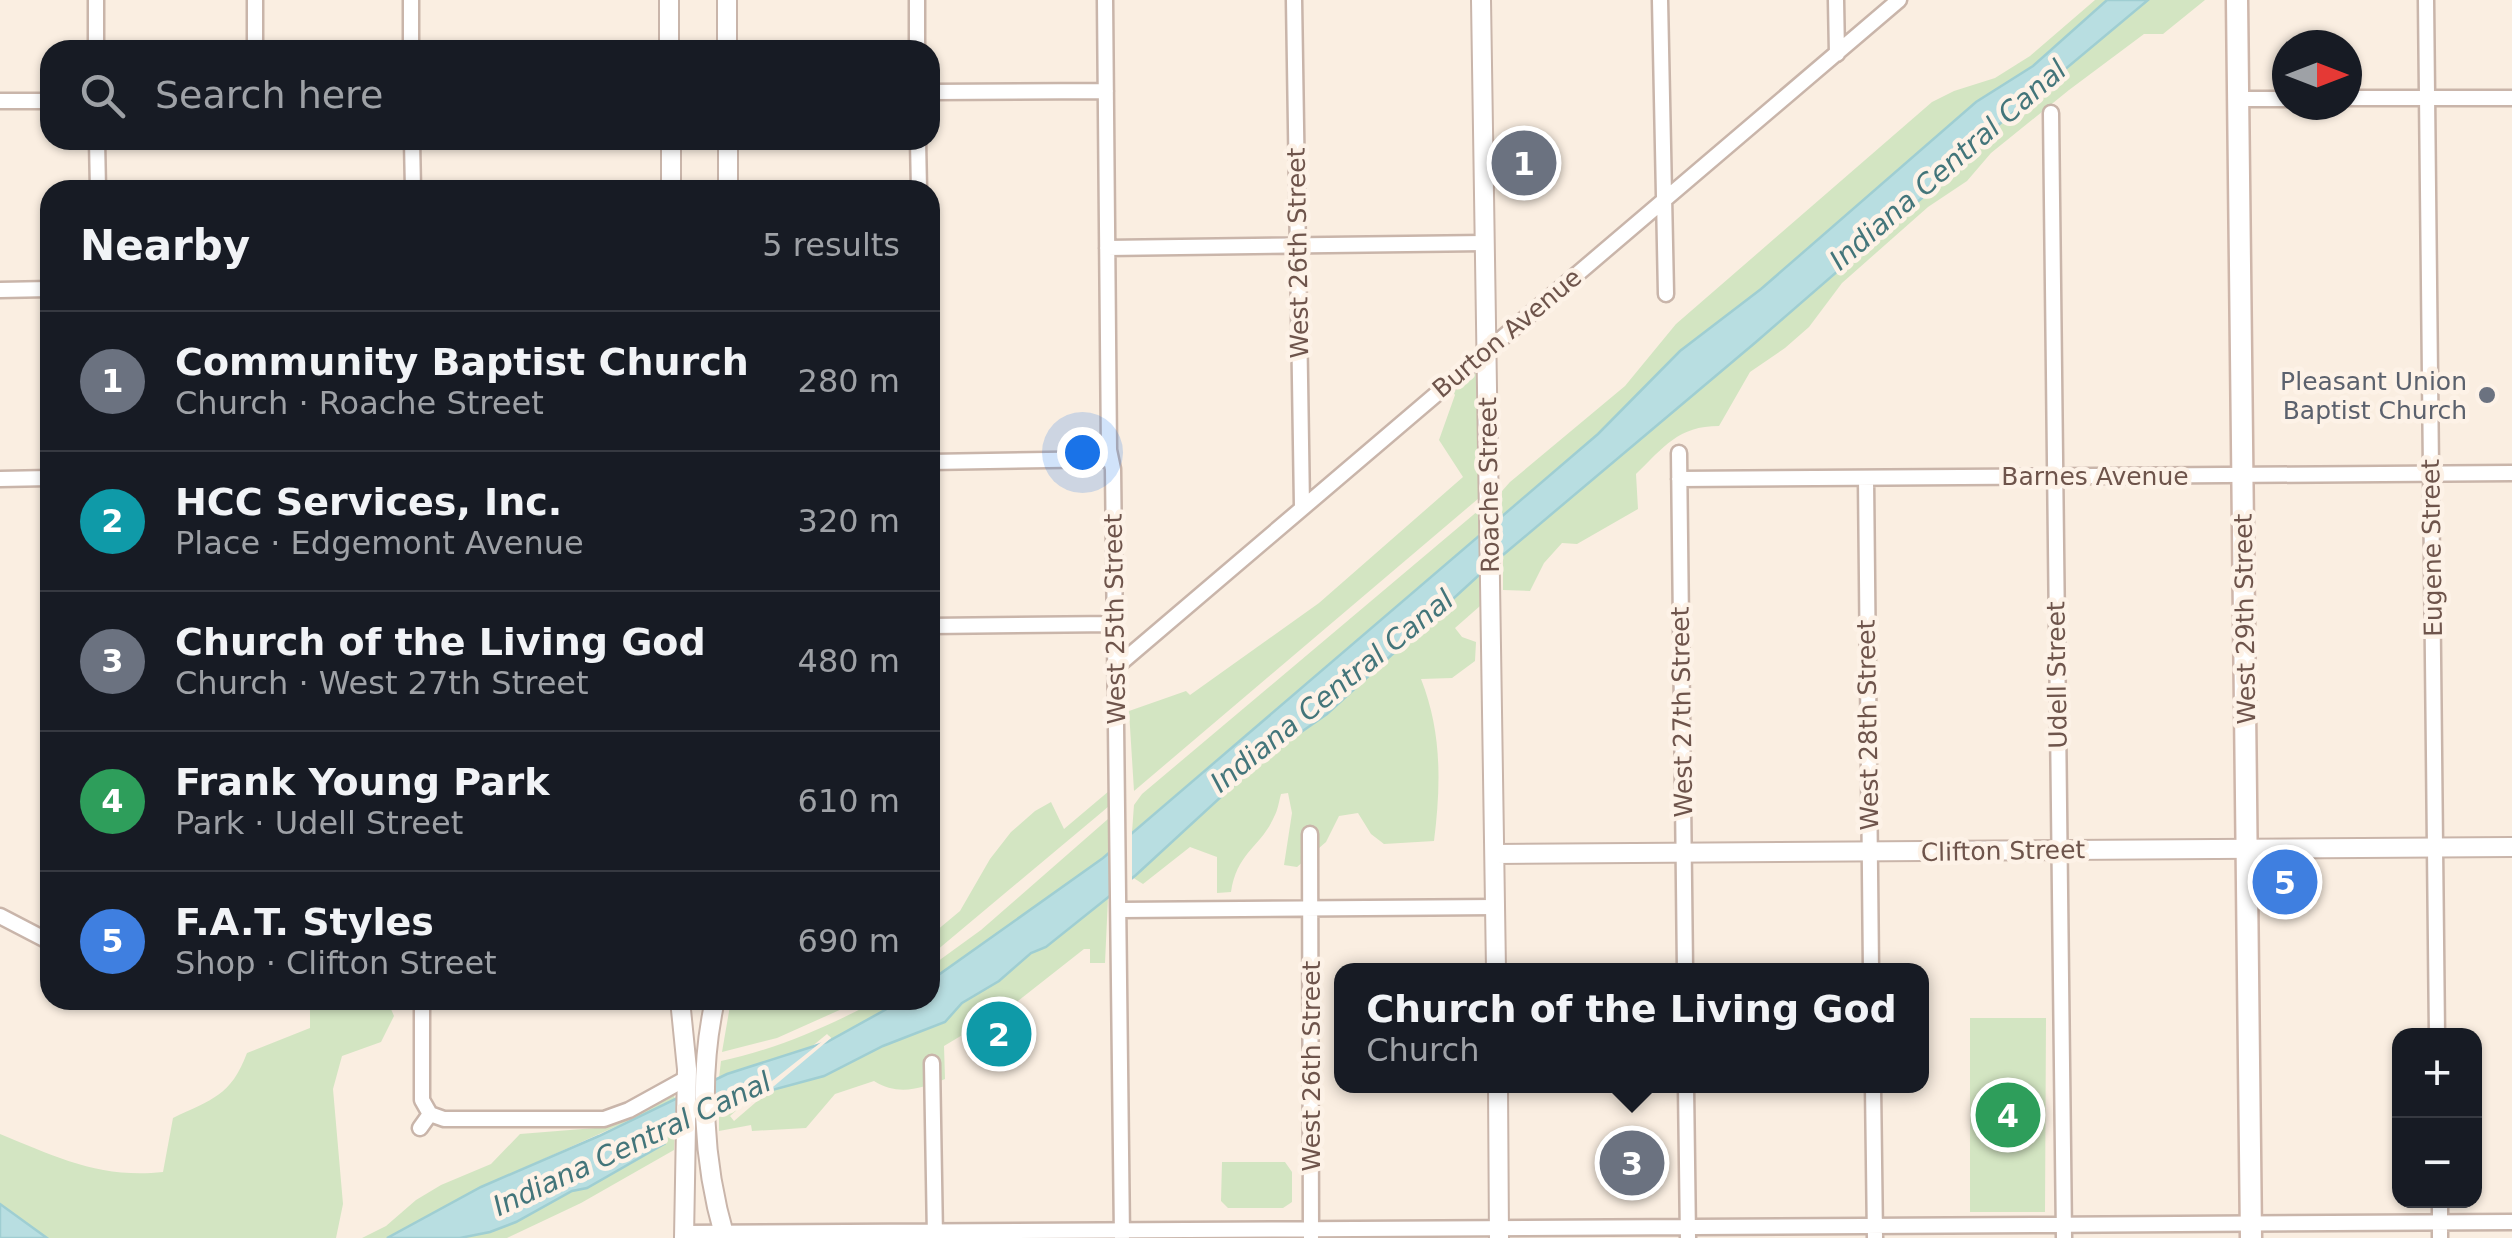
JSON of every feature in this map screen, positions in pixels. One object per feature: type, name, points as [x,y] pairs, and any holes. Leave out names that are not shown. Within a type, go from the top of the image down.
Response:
[{"type":"main road","name":"West 29th Street","points":[[2237,0],[2251,1231]]},
{"type":"street","points":[[96,0],[96,40]]},
{"type":"street","points":[[255,0],[255,40]]},
{"type":"street","points":[[411,0],[411,40]]},
{"type":"street","points":[[669,0],[669,40]]},
{"type":"street","points":[[726,0],[727,40]]},
{"type":"street","points":[[917,0],[917,40]]},
{"type":"street","name":"West 25th Street","points":[[1105,0],[1122,1234]]},
{"type":"street","name":"West 26th Street","points":[[1294,0],[1302,506]]},
{"type":"street","name":"Roache Street","points":[[1481,0],[1496,963]]},
{"type":"street","points":[[1660,0],[1666,294]]},
{"type":"street","points":[[1836,0],[1837,54]]},
{"type":"street","name":"Burton Avenue","points":[[1116,667],[1899,0]]},
{"type":"street","name":"Eugene Street","points":[[2426,0],[2438,1028]]},
{"type":"street","points":[[940,92],[1106,90]]},
{"type":"street","points":[[2362,98],[2512,98]]},
{"type":"street","points":[[2238,99],[2272,99]]},
{"type":"street","points":[[0,101],[40,101]]},
{"type":"street","name":"Udell Street","points":[[2051,113],[2064,1231]]},
{"type":"street","points":[[98,150],[98,180]]},
{"type":"street","points":[[412,150],[413,180]]},
{"type":"street","points":[[670,150],[671,180]]},
{"type":"street","points":[[728,150],[728,180]]},
{"type":"street","points":[[918,150],[919,180]]},
{"type":"street","points":[[1107,248],[1485,244]]},
{"type":"street","points":[[0,290],[40,289]]},
{"type":"street","name":"West 27th Street","points":[[1679,452],[1685,963]]},
{"type":"street","points":[[940,462],[1111,459]]},
{"type":"street","name":"Barnes Avenue","points":[[1679,479],[2512,473]]},
{"type":"street","points":[[0,478],[40,478]]},
{"type":"street","name":"West 28th Street","points":[[1866,479],[1871,963]]},
{"type":"street","points":[[940,626],[1115,624]]},
{"type":"street","name":"West 26th Street","points":[[1310,834],[1312,1234]]},
{"type":"street","name":"Clifton Street","points":[[1494,854],[2512,847]]},
{"type":"street","points":[[1120,906],[1311,910],[1496,907]]},
{"type":"street","points":[[0,916],[40,937]]},
{"type":"street","points":[[422,1010],[422,1100],[430,1114],[444,1119],[604,1119],[687,1084]]},
{"type":"street","points":[[681,1010],[688,1148],[684,1235],[2440,1230],[2512,1222]]},
{"type":"street","points":[[714,1010],[706,1068],[708,1138],[711,1185],[724,1235]]},
{"type":"street","points":[[932,1063],[934,1235]]},
{"type":"street","points":[[1498,1093],[1499,1233]]},
{"type":"street","points":[[1686,1093],[1688,1232]]},
{"type":"street","points":[[1873,1093],[1875,1232]]},
{"type":"street","points":[[420,1128],[430,1114]]},
{"type":"green space","points":[[2095,0],[2107,0],[2033,66],[1976,102],[1761,289],[1680,351],[1598,434],[1502,515],[1502,491],[1510,482],[1625,386],[1676,324],[1932,102],[1995,78],[2030,56]]},
{"type":"green space","points":[[2148,0],[2205,0],[2163,34],[2144,34],[2069,90],[1991,153],[1967,181],[1928,207],[1842,283],[1809,327],[1750,372],[1719,426],[1682,434],[1636,474],[1638,509],[1577,544],[1562,543],[1544,563],[1530,591],[1503,590],[1503,555],[1756,342],[1967,158],[1990,132]]},
{"type":"green space","points":[[1476,373],[1479,498],[1134,791],[1129,711],[1186,691],[1190,695],[1319,603],[1463,477],[1439,440],[1455,395],[1451,388]]},
{"type":"green space","points":[[1479,510],[1479,536],[1132,832],[1134,805],[1142,794]]},
{"type":"green space","points":[[1479,575],[1480,606],[1455,628],[1462,637],[1476,642],[1475,661],[1452,678],[1421,679],[1433,719],[1438,759],[1434,841],[1384,844],[1371,834],[1358,813],[1339,816],[1326,842],[1297,867],[1284,865],[1292,813],[1288,793],[1281,794],[1268,827],[1238,868],[1231,892],[1217,893],[1217,857],[1190,847],[1143,884],[1132,877],[1261,760],[1327,714]]},
{"type":"green space","points":[[1109,791],[1109,806],[940,948],[940,928],[960,911],[1011,832],[1051,802],[1064,829]]},
{"type":"green space","points":[[1108,819],[1108,854],[940,974],[940,960],[981,930]]},
{"type":"green space","points":[[1108,898],[1105,963],[1090,963],[1090,949],[1084,949],[1014,1004],[944,1046],[945,1079],[909,1089],[874,1081],[835,1094],[806,1128],[752,1131],[751,1125],[719,1131],[719,1109],[755,1094],[730,1116],[734,1121],[770,1090],[824,1076],[883,1046],[945,1022],[962,1003],[999,981]]},
{"type":"green space","points":[[310,1010],[391,1010],[394,1016],[381,1042],[342,1056],[333,1089],[343,1204],[336,1238],[47,1238],[0,1204],[0,1134],[99,1169],[163,1172],[173,1118],[227,1087],[247,1053],[310,1028]]},
{"type":"green space","points":[[729,1010],[840,1010],[777,1038],[722,1052]]},
{"type":"green space","points":[[858,1010],[885,1010],[827,1042],[831,1038],[827,1034],[810,1048],[719,1078],[721,1061],[762,1050]]},
{"type":"green space","points":[[1970,1018],[2046,1018],[2045,1212],[1970,1212]]},
{"type":"green space","points":[[673,1091],[675,1100],[481,1187],[387,1238],[362,1238],[386,1226],[441,1185],[491,1164],[520,1134],[595,1128]]},
{"type":"green space","points":[[675,1131],[674,1150],[581,1203],[507,1238],[460,1238],[516,1222],[572,1191],[587,1188]]},
{"type":"green space","points":[[1222,1162],[1285,1162],[1292,1172],[1292,1202],[1283,1208],[1228,1208],[1221,1201]]},
{"type":"water","name":"Indiana Central Canal","points":[[2107,0],[2148,0],[1990,132],[1968,158],[1756,342],[1478,576],[1327,714],[1261,760],[1136,875],[1046,947],[1031,953],[999,981],[962,1003],[945,1022],[883,1046],[824,1076],[746,1097],[659,1139],[664,1144],[587,1188],[572,1191],[516,1222],[460,1238],[387,1238],[481,1187],[727,1074],[827,1042],[885,1010],[940,1010],[940,974],[1103,858],[1598,434],[1680,351],[1761,289],[1976,102],[2033,66]]},
{"type":"water","points":[[0,1204],[47,1238],[0,1238]]},
{"type":"pier","points":[[1132,825],[1132,884],[1109,903],[1109,846]]},
{"type":"pier","points":[[829,1036],[760,1098],[745,1102]]},
{"type":"place","name":"Community Baptist Church","points":[[1524,163]]},
{"type":"place","name":"Pleasant Union Baptist Church","points":[[2487,395]]},
{"type":"place","name":"F.A.T. Styles","points":[[2285,882]]},
{"type":"place","name":"HCC Services, Inc.","points":[[999,1034]]},
{"type":"place","name":"Frank Young Park","points":[[2008,1115]]},
{"type":"place","name":"Church of the Living God","points":[[1632,1163]]}]
